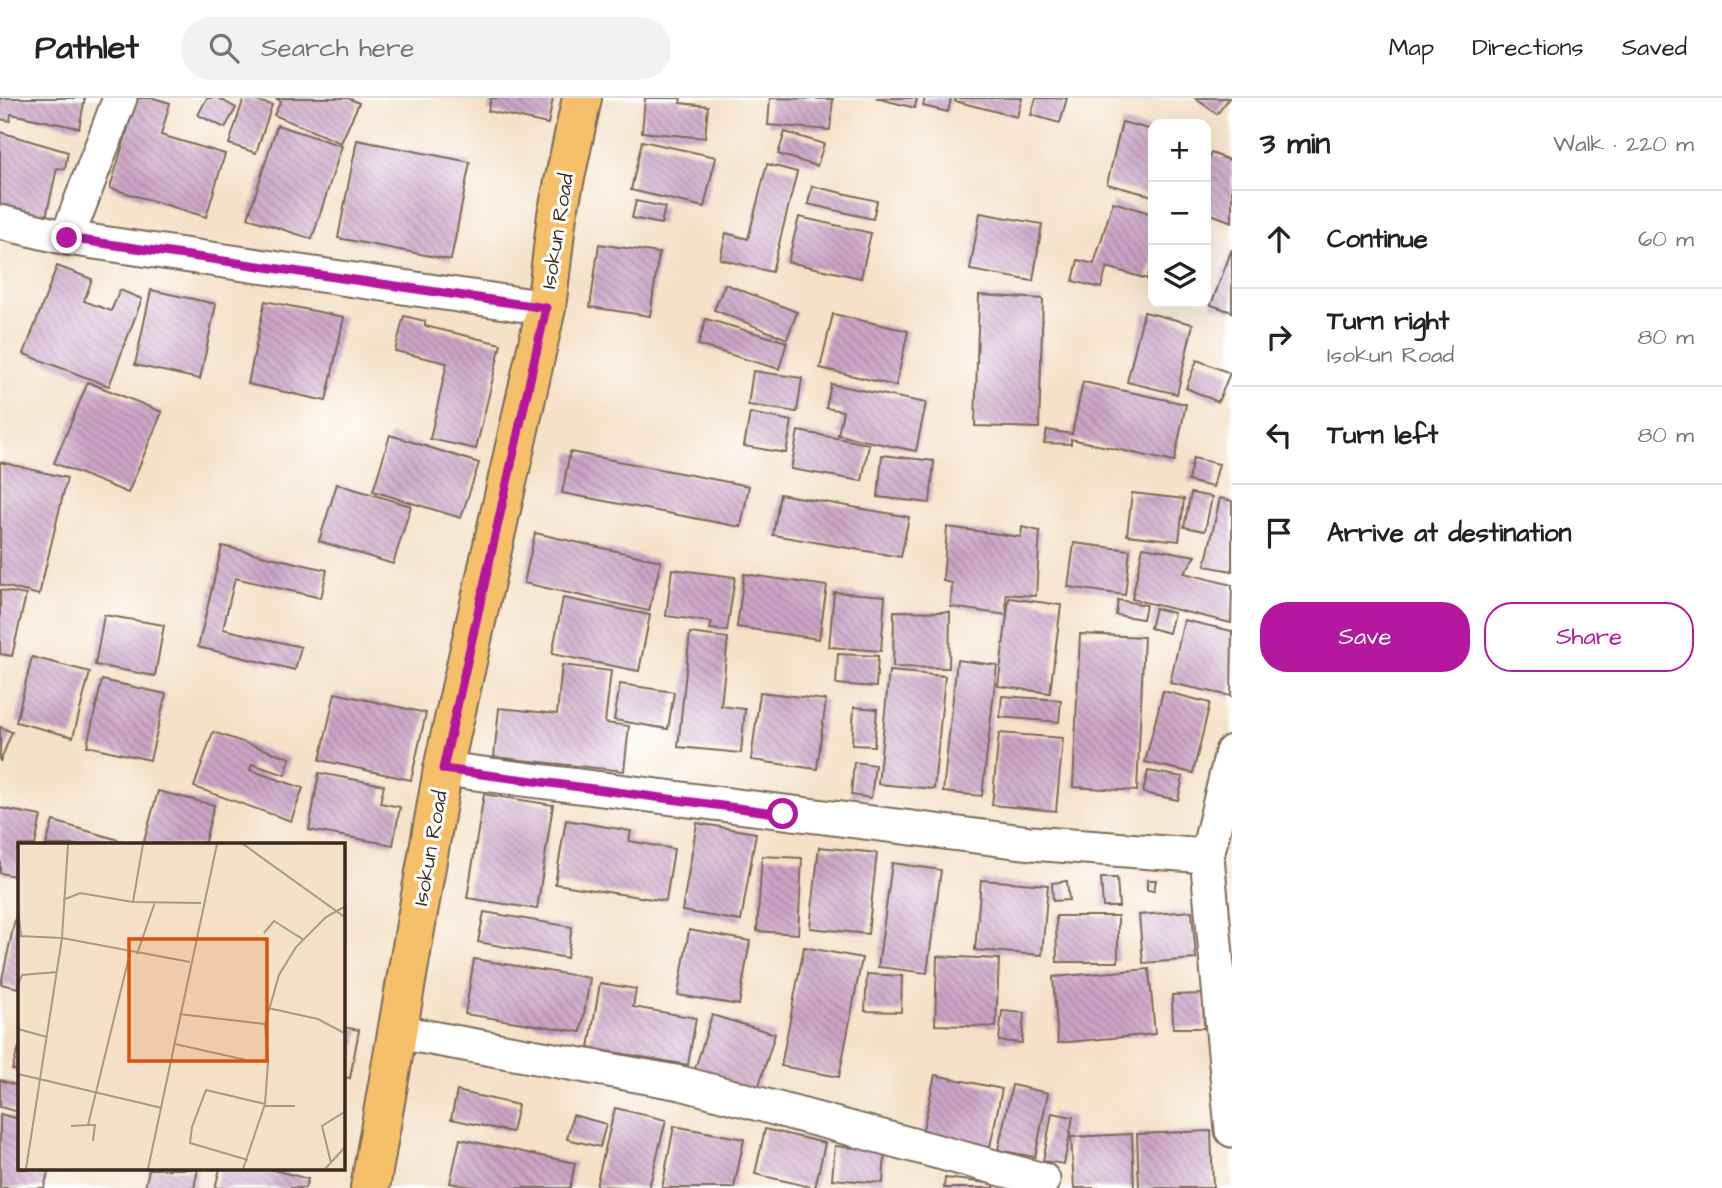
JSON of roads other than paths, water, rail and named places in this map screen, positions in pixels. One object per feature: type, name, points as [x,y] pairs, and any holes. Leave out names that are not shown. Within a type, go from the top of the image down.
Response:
[{"type":"main road","name":"Isokun Road","points":[[370,1188],[443,769],[546,308],[557,215],[582,98]]},
{"type":"street","points":[[67,238],[120,98]]},
{"type":"street","points":[[2,231],[67,238],[546,308]]},
{"type":"street","points":[[1232,752],[1207,856],[1232,1130]]},
{"type":"street","points":[[443,769],[1031,843],[1207,856]]},
{"type":"street","points":[[398,1032],[681,1083],[1043,1180]]}]
